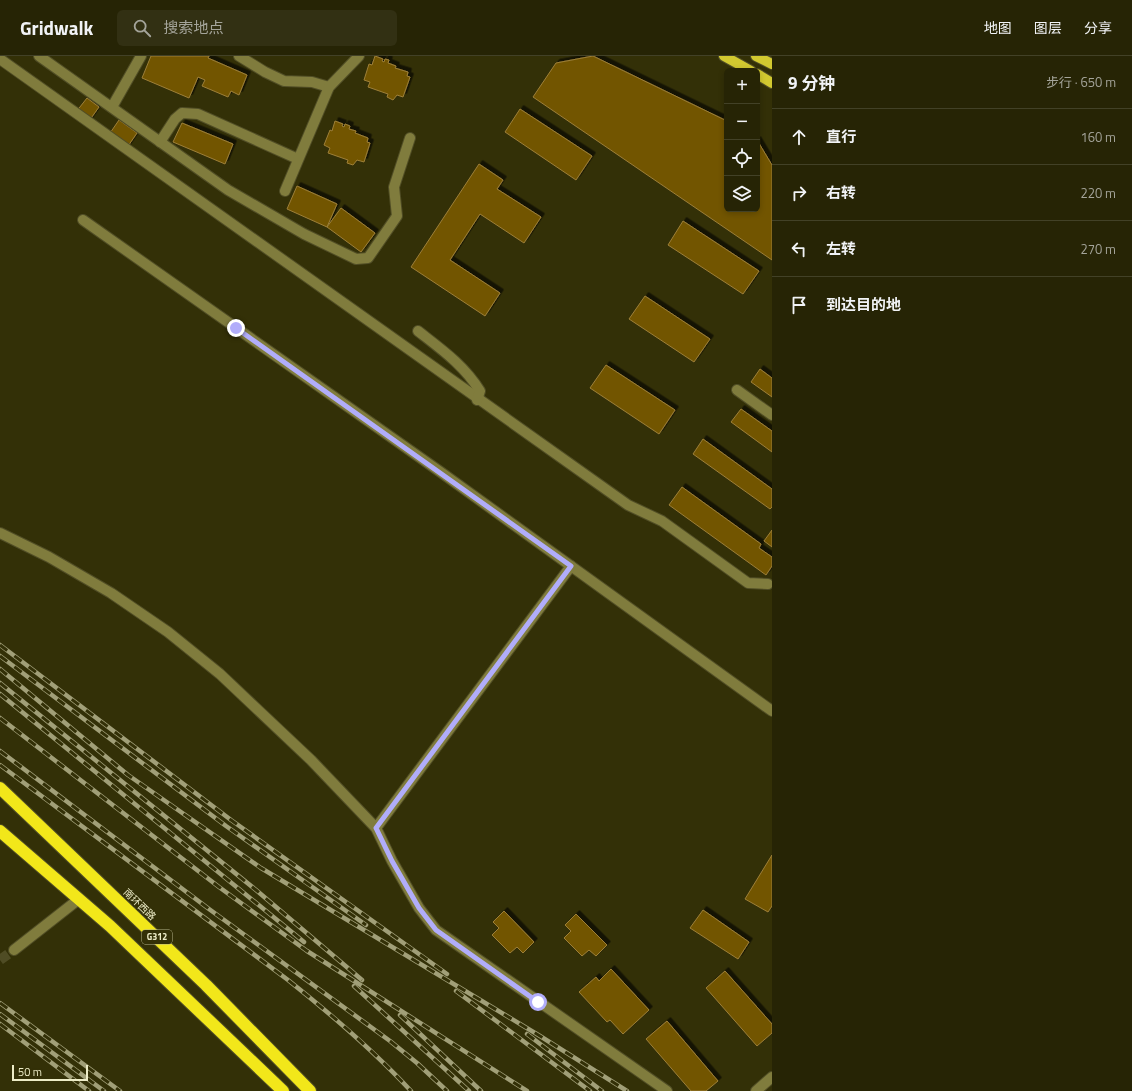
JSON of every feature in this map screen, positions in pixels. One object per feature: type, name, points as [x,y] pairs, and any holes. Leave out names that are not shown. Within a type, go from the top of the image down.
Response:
[{"type":"highway","name":"南环西路","points":[[0,788],[206,985],[310,1091]]},
{"type":"highway","name":"G312","points":[[0,831],[110,926],[283,1091]]},
{"type":"main road","points":[[724,56],[746,68]]},
{"type":"main road","points":[[756,56],[772,64]]},
{"type":"main road","points":[[760,76],[772,82]]},
{"type":"street","points":[[39,56],[228,190],[304,234],[356,259],[368,258],[397,216],[394,187],[410,138]]},
{"type":"street","points":[[112,107],[141,56]]},
{"type":"street","points":[[239,56],[265,72],[284,81],[312,82],[329,87]]},
{"type":"street","points":[[285,191],[329,87],[359,56]]},
{"type":"street","points":[[0,59],[283,259],[478,400],[628,505],[662,521],[748,583],[771,584]]},
{"type":"street","points":[[160,142],[175,119],[182,113],[198,114],[298,159]]},
{"type":"street","points":[[83,220],[571,566],[772,711]]},
{"type":"street","points":[[418,331],[458,362],[472,377],[480,391],[478,400]]},
{"type":"street","points":[[737,390],[772,415]]},
{"type":"street","points":[[0,533],[49,557],[111,593],[194,653],[220,674],[305,755],[376,828],[392,861],[419,908],[436,930],[667,1091]]},
{"type":"street","points":[[376,828],[571,566]]},
{"type":"street","points":[[14,950],[79,899]]},
{"type":"street","points":[[756,1091],[772,1077]]},
{"type":"building","points":[[151,56],[209,56],[208,58],[247,75],[239,95],[231,91],[228,97],[202,86],[205,80],[198,77],[189,98],[142,78]]},
{"type":"building","points":[[375,56],[383,59],[382,61],[384,62],[385,59],[389,60],[388,63],[396,66],[395,68],[408,72],[407,76],[410,77],[403,97],[397,95],[393,100],[387,97],[388,94],[368,87],[370,82],[364,80],[369,64],[372,65]]},
{"type":"building","points":[[593,56],[724,120],[724,212],[760,212],[760,145],[772,165],[772,260],[533,97],[556,63]]},
{"type":"building","points":[[87,98],[99,107],[89,121],[76,112]]},
{"type":"building","points":[[520,109],[592,156],[576,180],[505,132]]},
{"type":"building","points":[[119,120],[137,133],[126,149],[108,136]]},
{"type":"building","points":[[335,121],[343,124],[342,126],[344,127],[345,124],[350,126],[349,129],[356,131],[355,133],[368,138],[367,142],[370,143],[364,162],[357,160],[353,165],[347,163],[348,160],[328,153],[330,148],[324,145],[330,130],[332,131]]},
{"type":"building","points":[[182,123],[233,144],[225,164],[173,142]]},
{"type":"building","points":[[479,164],[503,180],[497,189],[541,217],[524,243],[480,214],[450,260],[500,293],[485,316],[411,267]]},
{"type":"building","points":[[297,186],[337,204],[327,227],[287,209]]},
{"type":"building","points":[[341,208],[375,233],[361,252],[327,227]]},
{"type":"building","points":[[683,221],[759,271],[743,294],[668,245]]},
{"type":"building","points":[[645,296],[710,339],[694,362],[629,319]]},
{"type":"building","points":[[606,365],[675,410],[659,434],[590,388]]},
{"type":"building","points":[[760,369],[772,378],[772,397],[751,382]]},
{"type":"building","points":[[741,409],[772,431],[772,452],[731,422]]},
{"type":"building","points":[[703,439],[772,489],[772,507],[770,509],[693,454]]},
{"type":"building","points":[[682,487],[761,544],[759,548],[772,557],[772,566],[766,575],[669,505]]},
{"type":"building","points":[[772,530],[772,547],[764,541]]},
{"type":"building","points":[[772,855],[772,906],[768,912],[745,899]]},
{"type":"building","points":[[703,910],[749,942],[738,959],[690,928]]},
{"type":"building","points":[[504,911],[534,942],[523,953],[517,947],[510,953],[492,935],[499,928],[493,922]]},
{"type":"building","points":[[576,914],[607,945],[596,956],[589,950],[582,956],[564,938],[571,931],[565,925]]},
{"type":"building","points":[[611,969],[649,1010],[623,1034],[610,1020],[607,1022],[579,992],[596,977],[599,981]]},
{"type":"building","points":[[725,971],[772,1024],[772,1033],[757,1046],[706,988]]},
{"type":"building","points":[[667,1021],[718,1081],[706,1091],[691,1091],[646,1039]]},
{"type":"tunnel","points":[[0,960],[14,950]]},
{"type":"railway","points":[[0,645],[231,820],[447,974]]},
{"type":"railway","points":[[0,656],[226,826],[366,925]]},
{"type":"railway","points":[[0,669],[128,775],[261,868],[540,1036],[627,1091]]},
{"type":"railway","points":[[0,683],[256,890],[362,980]]},
{"type":"railway","points":[[0,694],[304,942]]},
{"type":"railway","points":[[0,718],[219,887],[307,951],[527,1091]]},
{"type":"railway","points":[[0,751],[209,909],[390,1041],[417,1063],[447,1091]]},
{"type":"railway","points":[[0,765],[288,980],[351,1033],[382,1061],[411,1091]]},
{"type":"railway","points":[[354,986],[469,1091]]},
{"type":"railway","points":[[456,991],[590,1091]]},
{"type":"railway","points":[[0,1003],[120,1091]]},
{"type":"railway","points":[[0,1014],[104,1091]]},
{"type":"railway","points":[[400,1015],[481,1091]]},
{"type":"railway","points":[[0,1024],[89,1091]]},
{"type":"railway","points":[[527,1034],[602,1091]]},
{"type":"route","points":[[236,328],[571,566],[376,828],[392,861],[419,908],[436,930],[538,1002]]}]
